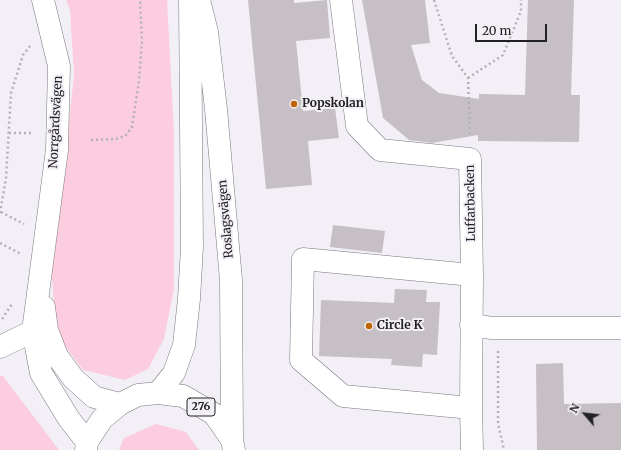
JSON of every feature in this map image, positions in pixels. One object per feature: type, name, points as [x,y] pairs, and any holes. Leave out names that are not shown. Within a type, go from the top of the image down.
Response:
[{"type":"street","name":"Norrgårdsvägen","points":[[43,0],[59,66],[57,150],[40,270],[42,373],[86,446]]},
{"type":"street","points":[[158,393],[174,373],[184,346],[189,299],[192,247],[190,0]]},
{"type":"street","name":"Roslagsvägen","points":[[199,0],[207,32],[216,109],[231,280],[233,445]]},
{"type":"street","name":"Luffarbacken","points":[[341,0],[357,126],[380,150],[470,158],[472,450]]},
{"type":"street","points":[[471,408],[343,396],[301,360],[303,259],[472,275]]},
{"type":"street","points":[[471,325],[492,328],[621,328]]},
{"type":"street","name":"Norrgårdsvägen","points":[[40,330],[73,378],[94,397],[120,404]]},
{"type":"street","points":[[0,347],[40,330]]},
{"type":"street","name":"Roslagsvägen","points":[[86,446],[102,419],[120,404],[138,395],[158,393],[183,396],[214,414],[233,445]]},
{"type":"path","points":[[91,140],[124,136],[132,127],[142,41],[140,0]]},
{"type":"path","points":[[434,0],[452,56],[468,78],[470,158]]},
{"type":"path","points":[[468,78],[503,55],[521,11],[520,0]]},
{"type":"path","points":[[28,226],[0,212],[6,178],[11,93],[23,55],[32,45]]},
{"type":"path","points":[[9,133],[35,133]]},
{"type":"path","points":[[0,243],[22,255]]},
{"type":"path","points":[[498,344],[498,423],[504,450]]},
{"type":"shaded area","points":[[66,0],[167,0],[174,132],[174,289],[164,339],[148,369],[125,380],[83,370],[57,335],[51,268],[65,162],[74,74],[70,10]]},
{"type":"shaded area","points":[[0,376],[3,376],[59,450],[0,450]]},
{"type":"shaded area","points":[[156,424],[186,432],[199,450],[119,450],[124,438]]},
{"type":"building","points":[[248,0],[294,0],[294,3],[327,0],[330,38],[296,41],[303,111],[335,108],[339,138],[308,141],[312,185],[266,189]]},
{"type":"building","points":[[362,0],[425,0],[430,43],[411,45],[422,80],[439,93],[479,99],[479,94],[525,95],[528,0],[574,0],[571,95],[580,95],[579,142],[478,141],[478,135],[432,143],[409,140],[383,118]]},
{"type":"building","points":[[333,225],[385,231],[382,253],[330,247]]},
{"type":"building","points":[[395,289],[427,290],[426,302],[440,302],[437,355],[423,354],[422,367],[391,365],[392,359],[319,356],[321,300],[394,303]]},
{"type":"building","points":[[563,363],[564,404],[621,403],[621,450],[537,450],[536,364]]},
{"type":"place","name":"Popskolan","points":[[294,104]]},
{"type":"place","name":"Circle K","points":[[369,326]]}]
